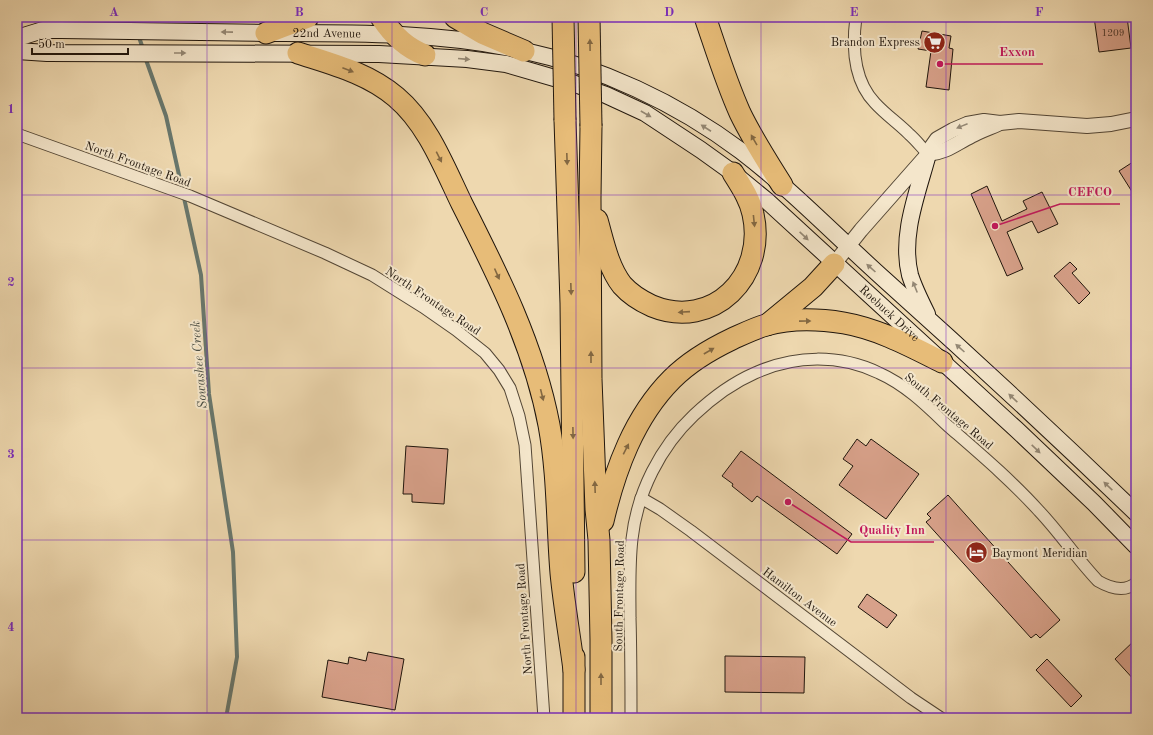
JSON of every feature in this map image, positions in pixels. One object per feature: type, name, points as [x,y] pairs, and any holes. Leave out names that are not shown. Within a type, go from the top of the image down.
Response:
[{"type":"highway","points":[[266,33],[308,17]]},
{"type":"highway","points":[[381,17],[387,26],[404,44],[425,56]]},
{"type":"highway","points":[[455,17],[482,33],[524,51]]},
{"type":"highway","points":[[563,17],[572,334],[574,718]]},
{"type":"highway","points":[[589,17],[592,386],[596,509],[599,540],[601,718]]},
{"type":"highway","points":[[705,17],[729,87],[740,112],[753,138],[782,185]]},
{"type":"highway","points":[[298,53],[340,67],[377,83],[397,98],[412,113],[428,135],[499,279],[520,327],[532,361],[549,426],[554,464],[561,574],[574,670]]},
{"type":"highway","points":[[590,198],[609,258],[621,284],[635,297],[644,302],[668,311],[680,313],[690,312],[715,304],[727,296],[742,280],[749,267],[755,241],[753,215],[750,204],[733,173]]},
{"type":"highway","points":[[766,325],[813,287],[834,264]]},
{"type":"highway","points":[[599,540],[612,486],[624,452],[659,393],[673,378],[704,354],[744,333],[766,325],[792,321],[814,320],[846,324],[872,331],[912,347],[942,362]]},
{"type":"main road","name":"22nd Avenue","points":[[17,38],[43,30],[395,35],[437,37],[480,42],[524,51],[596,73],[630,87]]},
{"type":"main road","name":"22nd Avenue","points":[[17,51],[47,53],[379,54],[467,59],[506,64],[575,84],[624,103]]},
{"type":"main road","name":"Roebuck Drive","points":[[630,87],[665,104],[704,126],[740,151],[782,185],[1136,513]]},
{"type":"main road","name":"Roebuck Drive","points":[[624,103],[645,113],[666,127],[733,173],[766,200],[1038,451],[1136,546]]},
{"type":"main road","points":[[928,154],[910,222],[907,252],[910,275],[914,287],[932,323]]},
{"type":"street","points":[[856,17],[854,46],[855,65],[861,82],[874,103],[910,134],[928,154]]},
{"type":"street","points":[[834,264],[928,154],[937,139],[953,130],[967,124],[984,121],[1000,123],[1019,121],[1087,126],[1110,124],[1136,119]]},
{"type":"street","name":"North Frontage Road","points":[[17,134],[183,194],[281,234],[372,275],[423,307],[456,330],[486,354],[499,370],[510,388],[519,416],[525,445],[544,718]]},
{"type":"street","name":"South Frontage Road","points":[[631,718],[630,564],[632,538],[641,498],[649,477],[663,452],[682,426],[706,403],[726,388],[767,367],[813,358],[834,360],[856,364],[879,373],[897,383],[915,396],[1006,477],[1039,510],[1098,581],[1108,587],[1120,589],[1132,586],[1136,583]]},
{"type":"street","name":"Hamilton Avenue","points":[[641,498],[660,509],[691,531],[911,698],[941,718]]},
{"type":"building","points":[[1094,17],[1127,17],[1131,48],[1099,52]]},
{"type":"building","points":[[922,31],[951,36],[949,48],[953,49],[949,90],[926,87],[931,51],[918,49]]},
{"type":"building","points":[[1136,160],[1136,198],[1119,171]]},
{"type":"building","points":[[987,186],[1002,221],[1027,209],[1023,201],[1042,192],[1058,224],[1038,233],[1032,221],[1007,232],[1023,269],[1007,276],[971,194]]},
{"type":"building","points":[[1070,262],[1077,269],[1072,273],[1090,293],[1079,304],[1054,276]]},
{"type":"building","points":[[857,439],[866,446],[871,439],[919,474],[886,519],[839,485],[853,466],[843,459]]},
{"type":"building","points":[[406,446],[448,449],[444,504],[412,502],[412,494],[403,494]]},
{"type":"building","points":[[741,451],[852,534],[837,554],[757,496],[752,502],[722,476]]},
{"type":"building","name":"Baymont Meridian","points":[[948,495],[1060,620],[1040,638],[1036,634],[1031,638],[926,522],[931,518],[927,514]]},
{"type":"building","points":[[867,594],[897,615],[887,628],[858,607]]},
{"type":"building","points":[[1136,639],[1136,682],[1115,659]]},
{"type":"building","points":[[368,652],[404,659],[395,710],[322,697],[328,660],[348,664],[349,657],[366,661]]},
{"type":"building","points":[[725,656],[805,657],[804,693],[725,692]]},
{"type":"building","points":[[1047,659],[1082,696],[1071,707],[1036,670]]},
{"type":"waterway","name":"Sowashee Creek","points":[[132,17],[135,28]]},
{"type":"waterway","name":"Sowashee Creek","points":[[138,34],[143,49]]},
{"type":"waterway","name":"Sowashee Creek","points":[[145,57],[166,116],[201,275],[209,394],[233,552],[237,657],[226,718]]},
{"type":"place","name":"Brandon Express","points":[[935,42]]},
{"type":"place","name":"Exxon","points":[[940,64]]},
{"type":"place","name":"CEFCO","points":[[995,226]]},
{"type":"place","name":"Quality Inn","points":[[788,502]]},
{"type":"place","name":"Baymont Meridian","points":[[977,553]]}]
